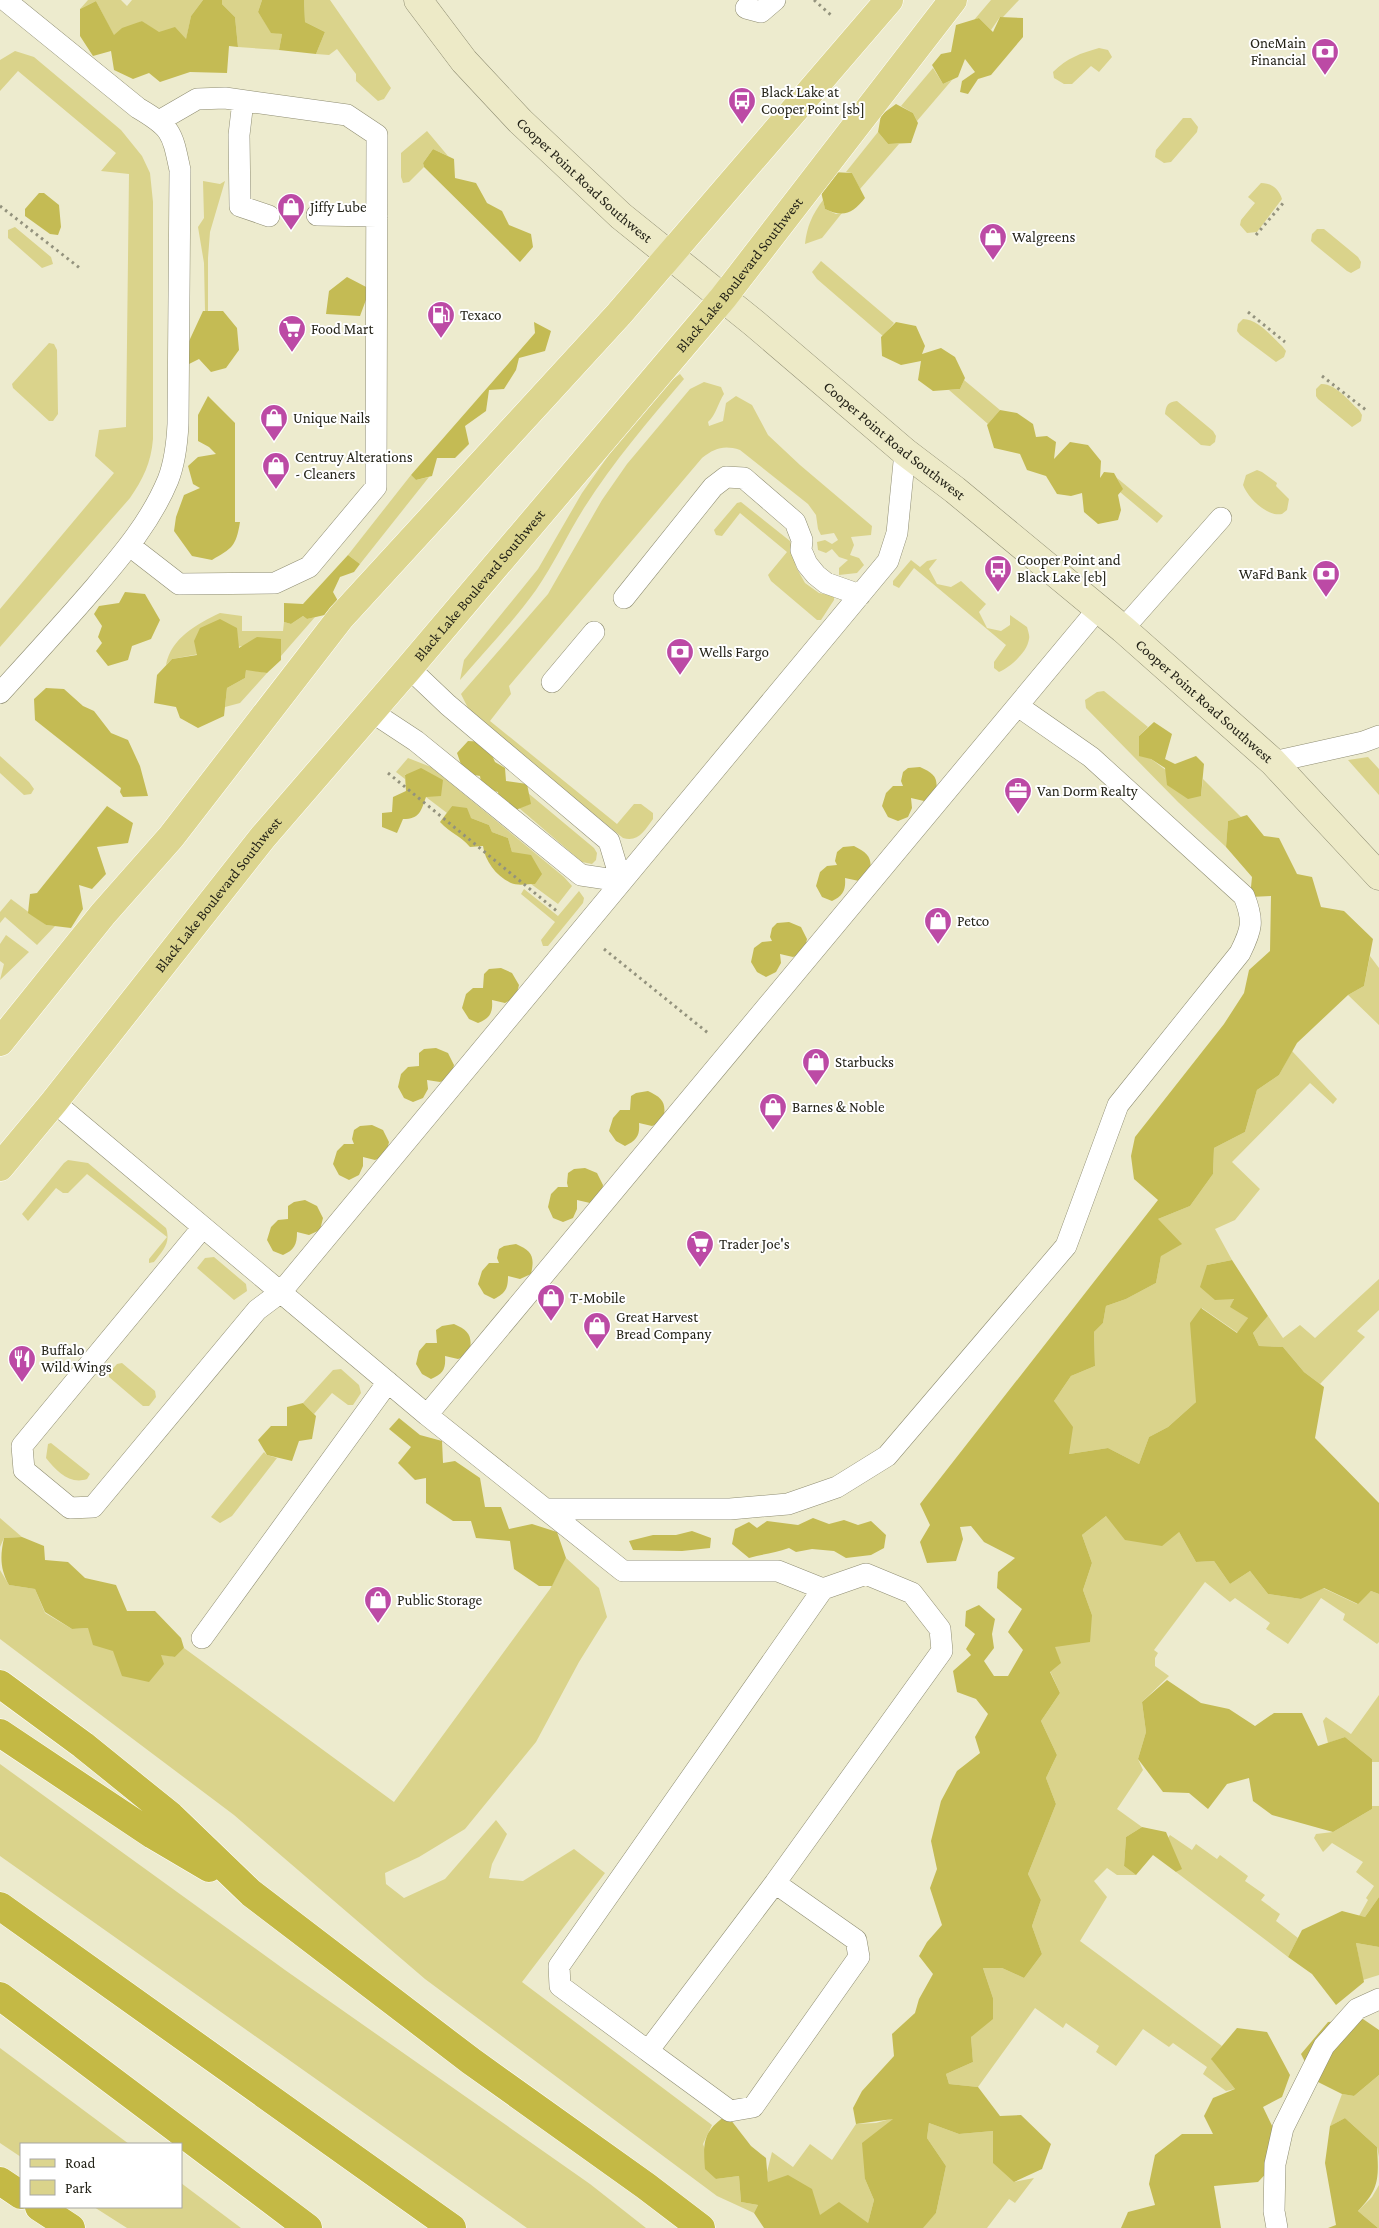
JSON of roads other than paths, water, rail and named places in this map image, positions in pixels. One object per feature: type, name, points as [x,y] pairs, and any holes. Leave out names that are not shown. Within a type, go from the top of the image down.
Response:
[{"type":"highway","points":[[0,1684],[83,1746],[171,1816],[251,1893],[471,2061],[646,2186],[701,2228]]},
{"type":"highway","points":[[0,1732],[153,1835],[251,1893]]},
{"type":"highway","points":[[0,1906],[452,2228]]},
{"type":"highway","points":[[0,1996],[308,2228]]},
{"type":"highway","points":[[0,2181],[20,2194]]},
{"type":"highway","points":[[40,2208],[71,2228]]},
{"type":"main road","name":"Cooper Point Road Southwest","points":[[418,0],[464,61],[520,121],[621,216],[723,298],[905,452],[955,490],[1122,629],[1273,762],[1379,876]]},
{"type":"main road","points":[[0,1042],[103,914],[172,837],[341,617],[670,255],[889,0]]},
{"type":"main road","name":"Black Lake Boulevard Southwest","points":[[0,1167],[54,1102],[263,837],[372,712],[723,298],[953,0]]},
{"type":"lane","points":[[0,693],[56,632],[130,546],[151,514],[168,480],[177,444],[180,170],[173,138],[159,121],[138,108],[5,0]]},
{"type":"lane","points":[[746,8],[761,12],[775,0]]},
{"type":"lane","points":[[130,546],[179,584],[275,583],[309,568],[376,487],[377,134],[347,114],[225,98],[197,99],[159,121]]},
{"type":"lane","points":[[243,100],[239,135],[240,206],[269,216]]},
{"type":"lane","points":[[317,215],[377,216]]},
{"type":"lane","points":[[203,1227],[22,1446],[24,1470],[70,1508],[93,1508],[257,1310],[281,1292],[888,561],[897,533],[905,452]]},
{"type":"lane","points":[[624,598],[713,487],[726,477],[744,478],[795,522],[802,540],[801,550],[807,564],[816,575],[826,583],[864,590]]},
{"type":"lane","points":[[1122,629],[1221,518]]},
{"type":"lane","points":[[427,1415],[1098,609]]},
{"type":"lane","points":[[552,682],[594,632]]},
{"type":"lane","points":[[409,668],[448,705],[609,841],[622,881]]},
{"type":"lane","points":[[546,1509],[730,1509],[788,1504],[836,1487],[887,1456],[1066,1246],[1118,1105],[1240,953],[1249,935],[1251,914],[1244,896],[1091,757],[1018,706]]},
{"type":"lane","points":[[372,712],[416,740],[581,875],[622,881]]},
{"type":"lane","points":[[1273,762],[1362,742],[1379,736]]},
{"type":"lane","points":[[54,1102],[427,1415],[623,1571],[778,1571],[823,1589]]},
{"type":"lane","points":[[202,1638],[388,1382]]},
{"type":"lane","points":[[648,2051],[776,1883],[942,1651],[940,1630],[912,1593],[866,1574],[823,1589],[559,1966],[560,1986],[648,2051],[730,2111],[753,2107],[858,1957],[856,1940],[776,1883]]},
{"type":"lane","points":[[1276,2228],[1274,2211],[1275,2164],[1283,2128],[1324,2046],[1357,2009],[1379,1999]]},
{"type":"place","name":"OneMain Financial","points":[[1325,76]]},
{"type":"place","name":"Black Lake at Cooper Point [sb]","points":[[742,125]]},
{"type":"place","name":"Jiffy Lube","points":[[291,231]]},
{"type":"place","name":"Walgreens","points":[[993,261]]},
{"type":"place","name":"Texaco","points":[[441,339]]},
{"type":"place","name":"Food Mart","points":[[292,353]]},
{"type":"place","name":"Unique Nails","points":[[274,442]]},
{"type":"place","name":"Centruy Alterations - Cleaners","points":[[276,490]]},
{"type":"place","name":"Cooper Point and Black Lake [eb]","points":[[998,593]]},
{"type":"place","name":"WaFd Bank","points":[[1326,598]]},
{"type":"place","name":"Wells Fargo","points":[[680,676]]},
{"type":"place","name":"Van Dorm Realty","points":[[1018,815]]},
{"type":"place","name":"Petco","points":[[938,945]]},
{"type":"place","name":"Starbucks","points":[[816,1086]]},
{"type":"place","name":"Barnes & Noble","points":[[773,1131]]},
{"type":"place","name":"Trader Joe's","points":[[700,1268]]},
{"type":"place","name":"T-Mobile","points":[[551,1322]]},
{"type":"place","name":"Great Harvest Bread Company","points":[[597,1350]]},
{"type":"place","name":"Buffalo Wild Wings","points":[[22,1383]]},
{"type":"place","name":"Public Storage","points":[[378,1624]]}]
